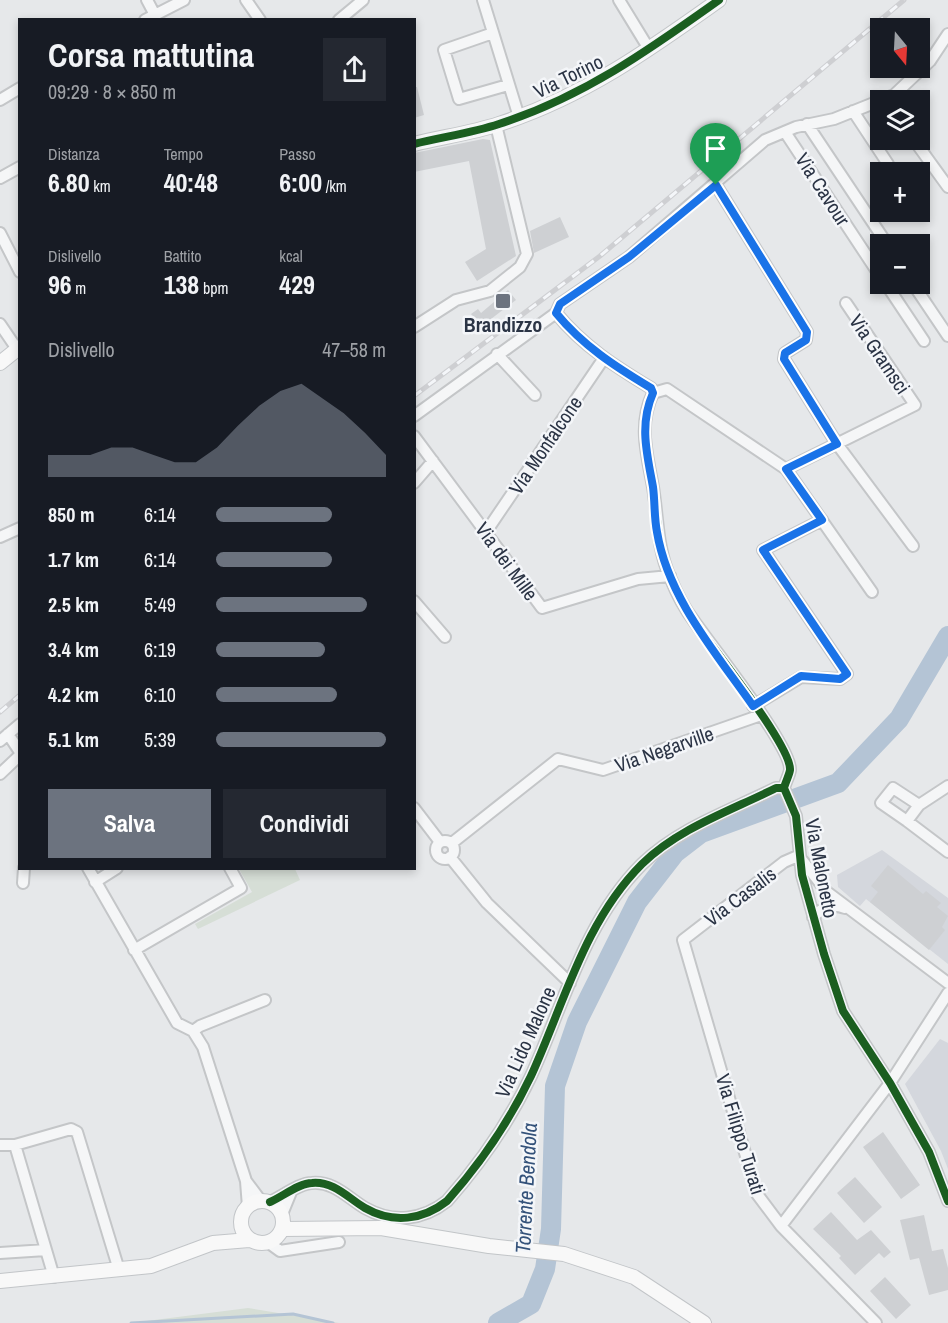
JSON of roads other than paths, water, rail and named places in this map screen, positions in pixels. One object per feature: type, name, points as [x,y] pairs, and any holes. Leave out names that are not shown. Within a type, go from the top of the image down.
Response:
[{"type":"main road","name":"Via Torino","points":[[416,144],[496,125],[519,117],[611,75],[649,50],[714,1]]},
{"type":"main road","points":[[0,363],[18,348]]},
{"type":"main road","points":[[213,1243],[241,1222],[248,1207],[265,1202],[282,1214],[283,1229]]},
{"type":"main road","points":[[241,1222],[245,1235],[249,1239]]},
{"type":"main road","points":[[0,1281],[151,1266],[213,1243],[249,1239],[269,1243],[283,1229],[381,1228],[489,1246],[564,1254],[634,1277],[704,1323]]},
{"type":"street","points":[[147,0],[150,17],[184,0]]},
{"type":"street","points":[[246,0],[259,18]]},
{"type":"street","points":[[341,18],[363,0]]},
{"type":"street","points":[[483,0],[519,117]]},
{"type":"street","points":[[619,0],[649,50]]},
{"type":"street","points":[[494,33],[444,50],[459,99],[508,85]]},
{"type":"street","points":[[899,90],[946,44]]},
{"type":"street","points":[[0,100],[18,89]]},
{"type":"street","points":[[416,415],[556,313],[560,304],[629,257],[716,185],[765,140],[807,124],[870,105]]},
{"type":"street","points":[[853,111],[887,162]]},
{"type":"street","points":[[807,124],[880,234]]},
{"type":"street","points":[[416,326],[456,300],[490,291],[519,269],[528,254],[496,125]]},
{"type":"street","name":"Via Cavour","points":[[785,132],[870,261]]},
{"type":"street","points":[[921,150],[948,187]]},
{"type":"street","points":[[0,178],[18,168]]},
{"type":"street","points":[[716,185],[807,332],[806,340],[785,353],[784,359],[837,444],[913,546]]},
{"type":"street","points":[[0,233],[18,268]]},
{"type":"street","points":[[893,294],[924,341]]},
{"type":"street","points":[[920,294],[948,336]]},
{"type":"street","name":"Via Gramsci","points":[[786,469],[915,405],[846,303]]},
{"type":"street","points":[[556,313],[584,343],[651,388],[653,393],[646,409],[645,449],[653,489],[657,532],[670,576],[693,620],[780,743],[790,769],[785,791]]},
{"type":"street","points":[[0,324],[18,348]]},
{"type":"street","points":[[497,354],[534,395]]},
{"type":"street","name":"Via Monfalcone","points":[[486,532],[604,358]]},
{"type":"street","points":[[653,393],[667,389],[786,469],[872,592]]},
{"type":"street","name":"Via dei Mille","points":[[416,439],[542,608],[638,579],[670,576]]},
{"type":"street","points":[[416,481],[433,461]]},
{"type":"street","points":[[757,710],[801,676],[840,679],[847,674],[763,550],[822,520]]},
{"type":"street","points":[[0,537],[18,529]]},
{"type":"street","points":[[416,603],[445,637]]},
{"type":"street","name":"Via Negarville","points":[[446,842],[558,759],[603,770],[757,710]]},
{"type":"street","points":[[18,726],[4,737],[18,751]]},
{"type":"street","points":[[0,774],[18,755]]},
{"type":"street","points":[[906,820],[919,806],[948,786]]},
{"type":"street","name":"Via Lido Malone","points":[[265,1202],[310,1182],[324,1183],[338,1189],[366,1209],[400,1219],[416,1218],[442,1206],[458,1189],[512,1112],[530,1077],[588,942],[615,896],[642,864],[687,830],[776,788],[785,791]]},
{"type":"street","points":[[919,806],[893,788],[881,802],[948,852]]},
{"type":"street","name":"Via Malonetto","points":[[785,791],[796,816],[800,855],[813,917],[843,1011],[890,1083],[929,1152],[948,1201]]},
{"type":"street","points":[[416,810],[454,849],[450,857]]},
{"type":"street","points":[[446,842],[435,849],[441,858],[450,857]]},
{"type":"street","points":[[800,855],[815,879],[853,913],[948,983]]},
{"type":"street","name":"Via Casalis","points":[[683,940],[784,862],[800,855]]},
{"type":"street","points":[[450,857],[487,903],[570,983]]},
{"type":"street","points":[[23,883],[24,870]]},
{"type":"street","points":[[89,870],[177,1023],[193,1031],[203,1047],[246,1181],[248,1207]]},
{"type":"street","points":[[95,882],[114,870]]},
{"type":"street","points":[[134,950],[241,888],[231,870]]},
{"type":"street","points":[[813,917],[821,909],[832,905],[853,913]]},
{"type":"street","name":"Via Filippo Turati","points":[[683,940],[757,1194],[781,1226],[876,1323]]},
{"type":"street","points":[[781,1226],[890,1083],[948,993]]},
{"type":"street","points":[[193,1031],[265,1000]]},
{"type":"street","points":[[0,1145],[8,1143],[15,1145],[71,1129],[80,1136],[118,1269]]},
{"type":"street","points":[[15,1145],[54,1276]]},
{"type":"street","points":[[246,1181],[265,1202]]},
{"type":"street","points":[[282,1214],[291,1192]]},
{"type":"street","points":[[269,1243],[280,1251],[339,1242]]},
{"type":"street","points":[[0,1253],[46,1250]]},
{"type":"waterway","name":"Torrente Bendola","points":[[498,1323],[531,1304],[545,1269],[551,1229],[555,1086],[577,1022],[637,902],[675,853],[701,833],[838,783],[899,719],[948,636]]},
{"type":"waterway","points":[[131,1323],[293,1314],[333,1323]]},
{"type":"railway","points":[[416,394],[600,256],[904,0]]},
{"type":"railway","points":[[0,712],[18,697]]},
{"type":"place","name":"Brandizzo","points":[[503,301]]}]
